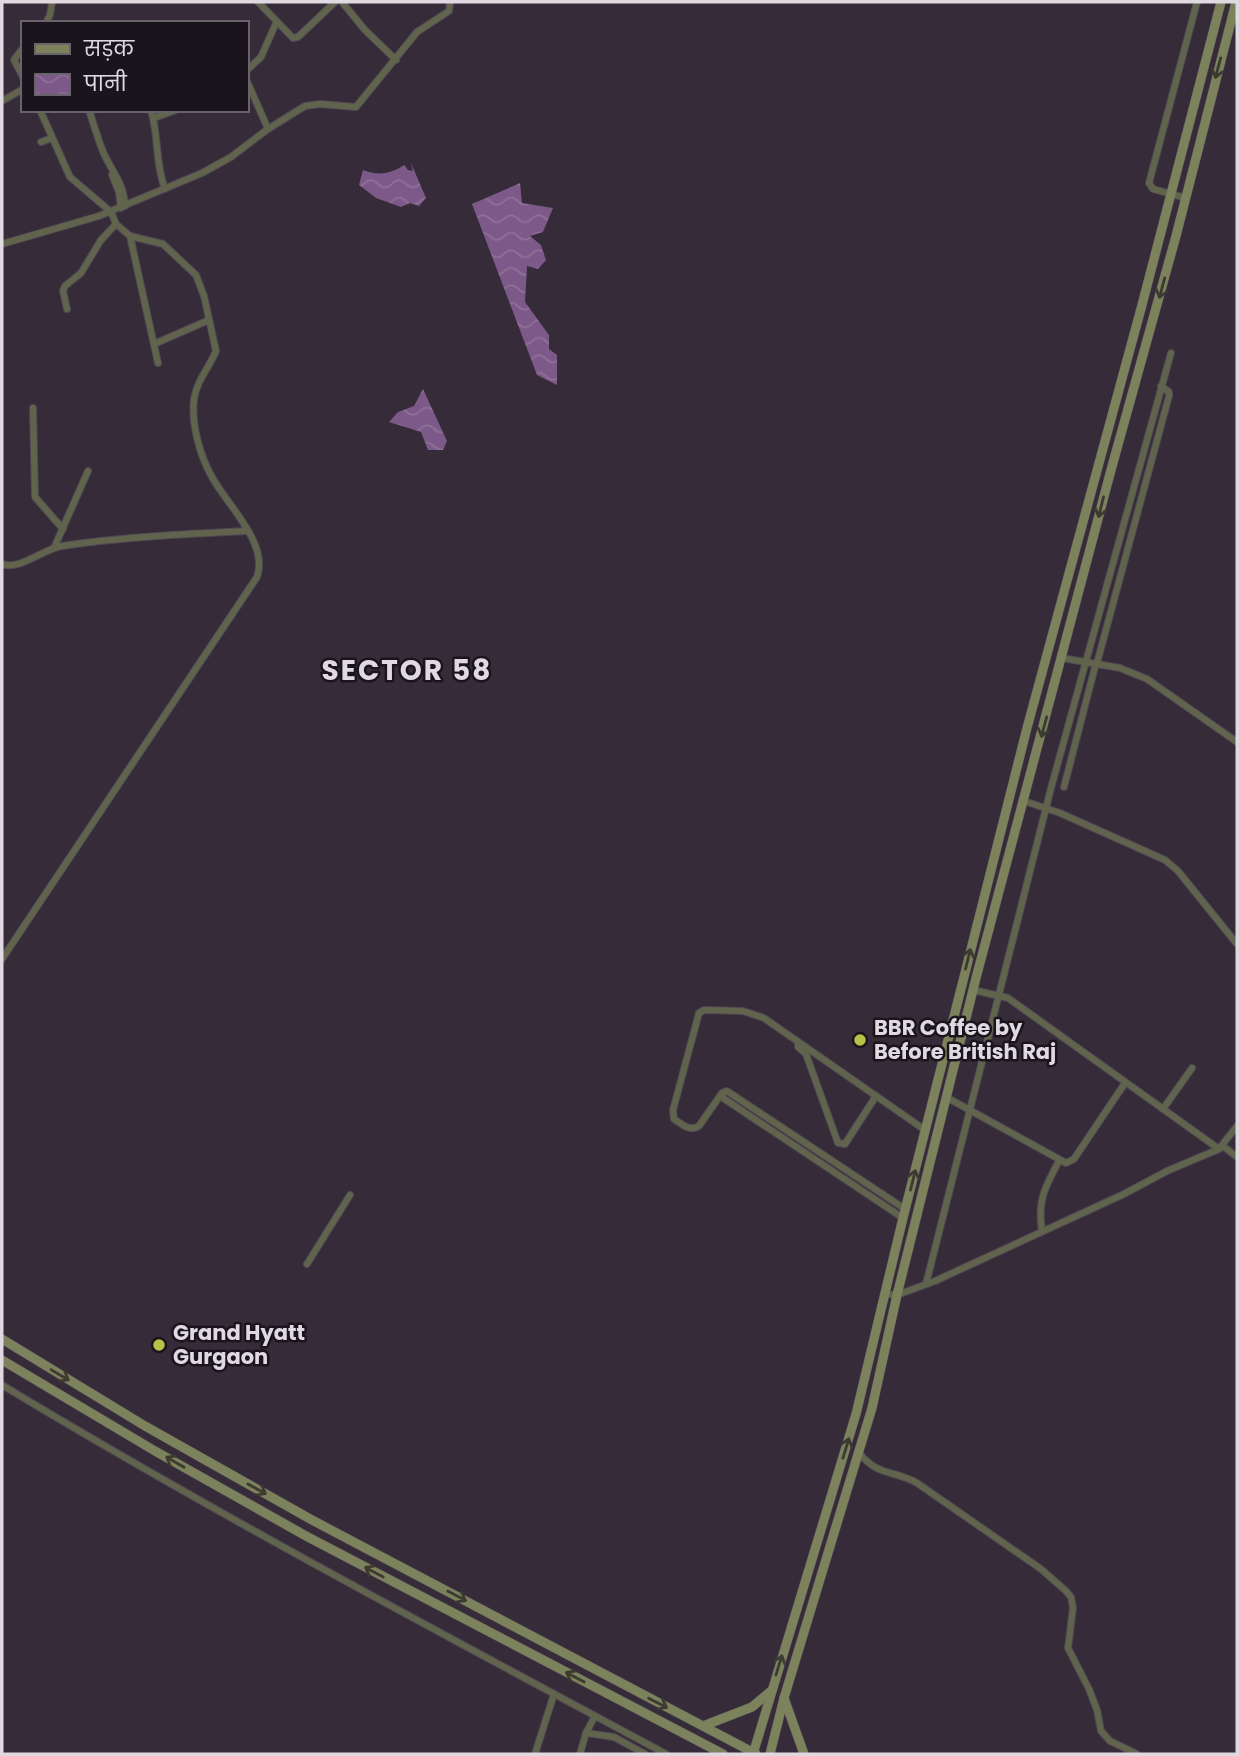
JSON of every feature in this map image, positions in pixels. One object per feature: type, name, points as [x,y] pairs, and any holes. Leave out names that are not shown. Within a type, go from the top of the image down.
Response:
[{"type":"street","points":[[47,21],[52,2]]},
{"type":"street","points":[[258,2],[276,23],[291,37],[296,38],[335,2]]},
{"type":"street","points":[[342,2],[365,30],[396,60]]},
{"type":"street","points":[[2,244],[111,212],[202,173],[230,157],[268,129],[313,104],[356,107],[417,32],[449,11],[450,2]]},
{"type":"street","points":[[1186,198],[1153,189],[1149,183],[1197,2]]},
{"type":"street","points":[[2,1339],[145,1426],[312,1520],[754,1754],[856,1414],[1020,753],[1221,2]]},
{"type":"street","points":[[770,1754],[784,1698],[877,1389],[897,1295],[973,990],[1186,198],[1236,2]]},
{"type":"street","points":[[248,69],[261,57],[276,23]]},
{"type":"street","points":[[21,51],[14,60],[21,73]]},
{"type":"street","points":[[248,83],[268,129]]},
{"type":"street","points":[[2,101],[21,90]]},
{"type":"street","points":[[2,959],[257,576],[260,558],[248,531],[211,475],[195,426],[193,410],[198,384],[216,351],[199,281],[163,244],[130,236],[116,224],[111,212],[70,177],[41,112]]},
{"type":"street","points":[[90,112],[104,153],[120,180],[124,194],[123,207]]},
{"type":"street","points":[[152,112],[158,142],[158,169],[165,189]]},
{"type":"street","points":[[154,118],[170,112]]},
{"type":"street","points":[[41,142],[52,138]]},
{"type":"street","points":[[112,175],[123,207]]},
{"type":"street","points":[[67,309],[65,286],[80,273],[101,240],[116,224]]},
{"type":"street","points":[[130,236],[158,363]]},
{"type":"street","points":[[154,344],[209,320]]},
{"type":"street","points":[[1130,344],[1146,346]]},
{"type":"street","points":[[926,1284],[1046,808],[1171,353]]},
{"type":"street","points":[[1064,787],[1170,396],[1161,386]]},
{"type":"street","points":[[33,408],[35,497],[63,529]]},
{"type":"street","points":[[54,548],[88,471]]},
{"type":"street","points":[[2,564],[11,567],[19,565],[54,548],[182,534],[248,531]]},
{"type":"street","points":[[1062,658],[1097,663],[1147,678],[1237,742]]},
{"type":"street","points":[[1024,802],[1046,808],[1158,856],[1172,865],[1237,944]]},
{"type":"street","points":[[973,990],[1008,998],[1125,1083],[1237,1157]]},
{"type":"street","points":[[904,1213],[762,1119],[727,1091],[724,1090],[699,1126],[694,1129],[689,1129],[672,1116],[701,1011],[743,1011],[757,1015],[925,1129]]},
{"type":"street","points":[[798,1042],[798,1047],[806,1054],[838,1143],[845,1144],[876,1096]]},
{"type":"street","points":[[1164,1109],[1192,1068]]},
{"type":"street","points":[[946,1097],[1066,1163],[1074,1159],[1125,1083]]},
{"type":"street","points":[[885,1294],[897,1295],[926,1284],[1124,1194],[1221,1147],[1237,1126]]},
{"type":"street","points":[[1042,1231],[1039,1214],[1042,1196],[1059,1161]]},
{"type":"street","points":[[307,1264],[350,1195]]},
{"type":"street","points":[[2,1360],[155,1451],[306,1535],[723,1754]]},
{"type":"street","points":[[2,1385],[199,1501],[666,1754]]},
{"type":"street","points":[[859,1454],[880,1471],[917,1483],[1041,1569],[1066,1591],[1071,1597],[1073,1608],[1068,1647],[1089,1689],[1101,1731],[1105,1738],[1136,1754]]},
{"type":"street","points":[[704,1726],[752,1707],[772,1690]]},
{"type":"street","points":[[535,1754],[554,1694]]},
{"type":"street","points":[[784,1698],[804,1754]]},
{"type":"street","points":[[580,1754],[586,1733],[595,1716]]},
{"type":"street","points":[[586,1733],[614,1737],[645,1754]]},
{"type":"water","points":[[411,163],[426,198],[419,206],[410,203],[401,207],[376,198],[359,185],[363,170],[384,173],[404,165],[413,171]]},
{"type":"water","points":[[520,183],[522,203],[553,208],[543,232],[530,236],[541,245],[546,260],[538,269],[527,266],[525,302],[549,335],[549,349],[557,355],[557,385],[537,375],[472,204]]},
{"type":"water","points":[[423,389],[447,441],[443,450],[428,450],[421,432],[389,422],[398,412],[414,406]]},
{"type":"place","name":"BBR Coffee by Before British Raj","points":[[860,1040]]},
{"type":"place","name":"Grand Hyatt Gurgaon","points":[[159,1345]]},
{"type":"district","name":"SECTOR 58","points":[[407,670]]}]
